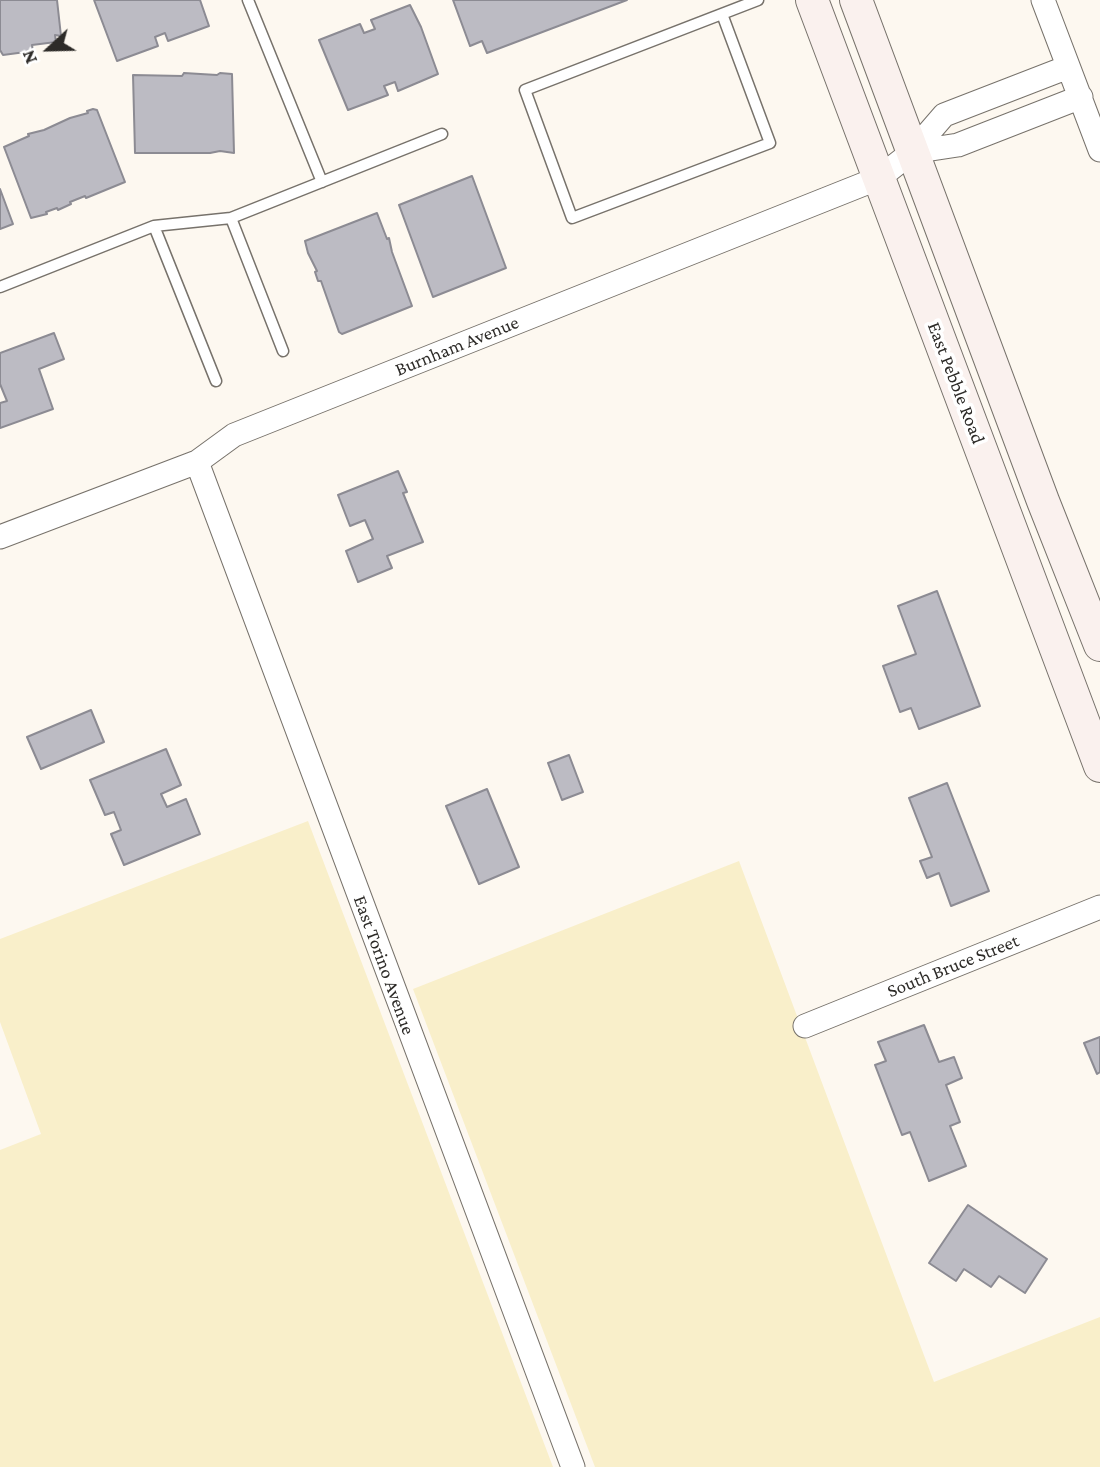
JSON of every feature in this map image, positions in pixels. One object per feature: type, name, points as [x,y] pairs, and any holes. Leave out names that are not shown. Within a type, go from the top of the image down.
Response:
[{"type":"main road","name":"East Pebble Road","points":[[812,0],[1100,766]]},
{"type":"main road","name":"East Pebble Road","points":[[856,0],[1043,501],[1100,645]]},
{"type":"street","points":[[1043,0],[1100,150]]},
{"type":"street","name":"Burnham Avenue","points":[[0,537],[198,462],[234,435],[879,178],[912,152],[944,115],[1068,67]]},
{"type":"street","points":[[912,152],[958,145],[1081,97]]},
{"type":"street","name":"East Torino Avenue","points":[[198,462],[573,1467]]},
{"type":"street","name":"South Bruce Street","points":[[805,1026],[1100,908]]},
{"type":"lane","points":[[248,0],[322,182]]},
{"type":"lane","points":[[722,14],[769,142],[572,218],[524,90],[758,0]]},
{"type":"lane","points":[[0,287],[154,226],[232,218],[442,134]]},
{"type":"lane","points":[[232,218],[283,351]]},
{"type":"lane","points":[[154,226],[216,381]]},
{"type":"sand","points":[[308,821],[553,1467],[0,1467],[0,1150],[41,1134],[0,1022],[0,939]]},
{"type":"sand","points":[[739,861],[934,1382],[1100,1317],[1100,1467],[595,1467],[413,989]]},
{"type":"building","points":[[0,0],[57,0],[61,36],[55,35],[56,42],[32,45],[33,51],[3,55],[0,50]]},
{"type":"building","points":[[94,0],[200,0],[209,26],[168,41],[165,33],[155,37],[158,46],[117,61]]},
{"type":"building","points":[[453,0],[627,0],[487,53],[482,41],[470,46]]},
{"type":"building","points":[[410,5],[438,74],[398,91],[395,82],[384,86],[388,95],[348,110],[319,40],[360,24],[364,33],[375,29],[371,20]]},
{"type":"building","points":[[184,73],[232,74],[234,153],[135,153],[133,75],[182,76]]},
{"type":"building","points":[[93,109],[97,110],[125,182],[70,202],[71,204],[58,210],[57,208],[31,218],[4,147],[29,136],[28,134]]},
{"type":"building","points":[[472,176],[506,268],[433,297],[399,205]]},
{"type":"building","points":[[0,189],[13,224],[0,229]]},
{"type":"building","points":[[377,213],[387,239],[389,238],[412,306],[342,334],[321,281],[318,281],[317,271],[305,241]]},
{"type":"building","points":[[54,333],[64,359],[39,369],[53,409],[0,428],[0,403],[7,401],[0,384],[0,353]]},
{"type":"building","points":[[398,471],[407,492],[403,493],[423,542],[387,556],[392,568],[358,582],[346,551],[373,539],[365,520],[350,526],[338,495]]},
{"type":"building","points":[[937,591],[980,706],[919,729],[911,708],[900,712],[883,666],[916,654],[898,606]]},
{"type":"building","points":[[91,710],[104,742],[41,769],[27,737]]},
{"type":"building","points":[[166,749],[181,785],[161,794],[167,807],[186,799],[200,834],[124,865],[111,834],[121,830],[114,812],[105,815],[90,780]]},
{"type":"building","points":[[569,755],[583,792],[562,800],[548,763]]},
{"type":"building","points":[[947,783],[989,891],[951,906],[939,873],[927,878],[920,861],[932,857],[909,798]]},
{"type":"building","points":[[487,789],[519,867],[479,884],[446,806]]},
{"type":"building","points":[[924,1025],[939,1062],[954,1057],[962,1078],[946,1085],[960,1122],[950,1126],[966,1166],[929,1181],[910,1132],[902,1135],[875,1065],[886,1061],[878,1042]]},
{"type":"building","points":[[1100,1037],[1100,1072],[1097,1074],[1084,1043]]},
{"type":"building","points":[[968,1205],[1047,1259],[1025,1293],[999,1276],[991,1287],[964,1269],[956,1281],[929,1263]]}]
